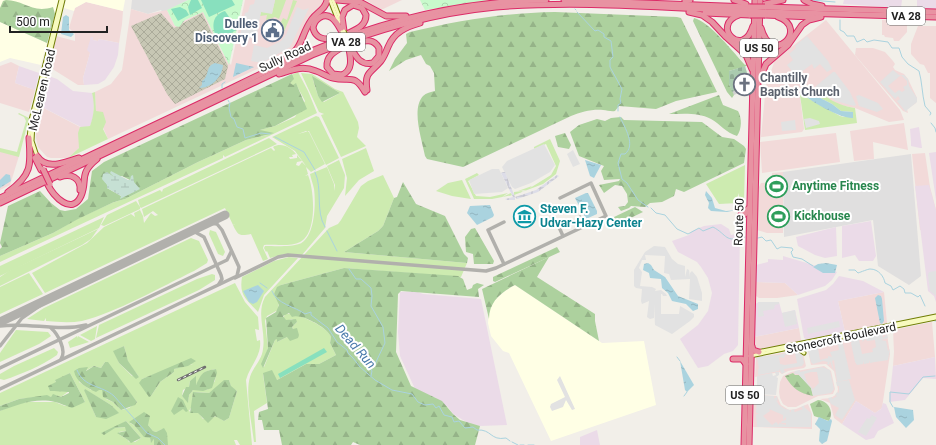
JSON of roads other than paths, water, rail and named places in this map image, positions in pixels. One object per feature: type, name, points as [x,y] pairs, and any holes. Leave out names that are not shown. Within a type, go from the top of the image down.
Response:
[{"type":"highway","points":[[277,64],[290,56],[297,49],[310,22],[330,0]]},
{"type":"highway","points":[[337,0],[362,3],[377,13],[386,16],[407,16]]},
{"type":"highway","name":"Sully Road","points":[[0,198],[308,53],[350,36],[408,18],[470,6],[546,0]]},
{"type":"highway","name":"Sully Road","points":[[564,0],[631,5]]},
{"type":"highway","points":[[631,5],[660,0],[688,1],[822,17]]},
{"type":"highway","points":[[734,0],[757,10],[782,18],[790,26],[790,36],[783,44],[774,45],[766,40],[757,10]]},
{"type":"highway","name":"Route 50","points":[[749,445],[749,206],[754,50],[757,10],[760,0]]},
{"type":"highway","points":[[757,10],[750,35],[744,40],[736,40],[729,34],[728,25],[733,18],[783,0]]},
{"type":"highway","points":[[804,0],[812,4],[827,6]]},
{"type":"highway","name":"Sully Road","points":[[0,203],[49,183],[108,152],[312,55],[364,36],[426,18],[489,8],[554,4],[631,5],[936,17]]},
{"type":"highway","points":[[216,96],[277,64],[336,38],[342,30],[342,19],[345,10],[353,5],[362,8],[366,16],[364,23],[357,29],[342,30]]},
{"type":"highway","points":[[631,5],[689,12],[742,15]]},
{"type":"highway","points":[[342,30],[442,8],[470,6]]},
{"type":"highway","points":[[757,10],[827,6],[852,6],[892,10]]},
{"type":"highway","points":[[279,74],[349,46],[419,23],[489,8]]},
{"type":"highway","name":"Sully Road","points":[[757,10],[892,10],[936,12]]},
{"type":"highway","name":"Route 50","points":[[744,445],[746,364],[751,345],[757,105],[757,10]]},
{"type":"highway","points":[[689,12],[708,18],[749,59],[752,67],[753,81]]},
{"type":"highway","points":[[757,105],[760,79],[766,64],[788,45],[803,24],[814,18],[822,17],[876,15]]},
{"type":"highway","points":[[336,38],[327,40],[319,37],[314,31],[314,24],[318,18],[326,16],[333,19],[342,30]]},
{"type":"highway","points":[[211,103],[236,94],[294,68],[309,69],[332,78],[354,80],[360,83],[366,91],[367,75],[382,60],[394,37],[404,28],[419,23]]},
{"type":"highway","points":[[365,40],[374,42],[378,47],[379,55],[374,63],[365,64],[358,59],[349,46],[351,63],[348,70],[342,75],[333,74],[327,67],[328,58],[335,51],[365,40]]},
{"type":"highway","points":[[729,40],[738,46],[754,50],[756,56],[753,135],[756,140]]},
{"type":"highway","points":[[29,138],[32,150],[42,170],[49,183],[55,194],[64,201],[71,201],[75,199],[80,192],[78,180],[71,176],[64,175],[49,183]]},
{"type":"highway","points":[[0,198],[28,174],[31,162],[29,138]]},
{"type":"highway","points":[[37,156],[44,163],[54,165],[80,158],[113,145]]},
{"type":"highway","points":[[49,183],[54,196],[61,202],[69,204],[76,201],[81,195],[86,171],[94,162],[108,152]]},
{"type":"highway","points":[[37,156],[42,170]]},
{"type":"highway","points":[[741,215],[747,213],[749,206]]},
{"type":"highway","points":[[751,345],[754,350],[758,352]]},
{"type":"highway","points":[[733,359],[742,359],[746,364]]},
{"type":"main road","name":"McLearen Road","points":[[29,138],[31,120],[62,0]]},
{"type":"main road","name":"McLearen Road","points":[[37,156],[32,141],[33,124],[62,0]]},
{"type":"main road","points":[[330,0],[349,46]]},
{"type":"main road","name":"Stonecroft Boulevard","points":[[748,355],[796,347],[936,317]]},
{"type":"main road","name":"Stonecroft Boulevard","points":[[748,355],[936,317]]},
{"type":"main road","points":[[796,347],[801,349],[804,353]]},
{"type":"water","points":[[66,15],[69,17],[69,30],[74,34],[71,37],[61,34],[63,17]]},
{"type":"water","points":[[215,63],[223,65],[221,74],[212,84],[204,88],[199,88],[202,85],[202,81],[210,66]]},
{"type":"water","points":[[236,63],[254,67],[233,77]]},
{"type":"water","points":[[805,90],[832,104],[841,111],[853,112],[853,118],[848,118],[834,113],[819,105],[803,94]]},
{"type":"water","points":[[585,160],[601,165],[594,178],[590,176]]},
{"type":"water","points":[[6,174],[10,175],[11,181],[0,188],[0,180]]},
{"type":"water","points":[[706,191],[712,198],[715,208],[726,211],[736,210],[727,212],[711,211],[708,208],[709,203],[705,195]]},
{"type":"water","points":[[588,193],[597,214],[586,219],[575,198]]},
{"type":"water","points":[[490,205],[494,215],[493,217],[477,225],[467,213],[470,206]]},
{"type":"water","points":[[648,263],[654,270],[665,277],[678,296],[698,304],[698,309],[693,311],[686,304],[672,301],[668,293],[662,288],[661,279],[650,278],[649,273],[643,270],[644,264]]},
{"type":"water","points":[[826,263],[837,265],[835,273],[823,273],[813,267],[818,264]]},
{"type":"water","points":[[258,285],[264,291],[257,302],[253,304],[249,302],[243,291]]},
{"type":"water","points":[[878,295],[881,296],[882,299],[884,321],[882,324],[880,323],[875,298]]},
{"type":"water","points":[[680,361],[694,385],[687,392],[685,390]]},
{"type":"water","points":[[894,407],[913,410],[914,420],[906,428],[896,417]]},
{"type":"water","points":[[819,417],[828,421],[831,419],[832,421],[827,441],[822,444],[819,441],[820,429],[815,424]]},
{"type":"waterway","points":[[811,0],[835,2]]},
{"type":"waterway","points":[[577,12],[595,31],[598,30],[604,34],[604,37],[611,41],[613,57],[610,60],[610,67],[622,89],[620,99],[621,103],[618,105],[618,111]]},
{"type":"waterway","points":[[840,20],[840,30],[847,36],[854,36],[857,42],[864,39],[867,42],[874,40],[888,42],[892,48],[899,48],[902,57],[908,64],[919,71],[925,106],[931,113],[930,115]]},
{"type":"waterway","points":[[222,88],[222,84],[225,82]]},
{"type":"waterway","points":[[230,103],[229,108],[231,117],[234,119],[237,127],[243,129],[245,138],[261,133],[270,134]]},
{"type":"waterway","points":[[620,117],[630,141],[628,150],[625,154],[621,154],[618,163],[622,179],[627,183],[638,200],[648,207]]},
{"type":"waterway","points":[[931,123],[936,132]]},
{"type":"waterway","points":[[275,137],[304,152],[315,170]]},
{"type":"waterway","points":[[315,172],[319,186],[320,214],[325,227]]},
{"type":"waterway","points":[[651,208],[656,213],[665,215],[677,229],[688,234],[699,228],[703,231],[713,227],[730,239],[745,237]]},
{"type":"waterway","points":[[327,231],[337,251]]},
{"type":"waterway","points":[[758,238],[762,237],[766,241],[771,240],[777,249],[781,247],[792,248],[793,250],[791,252],[793,257],[802,259],[813,266]]},
{"type":"waterway","points":[[349,269],[356,279],[361,279],[371,288],[371,306],[383,327],[385,343],[375,364],[370,368],[372,371],[371,376]]},
{"type":"waterway","points":[[849,270],[855,270],[858,273],[869,269],[876,270],[884,278],[885,283],[891,286],[893,290],[900,286],[904,289],[905,293],[911,293],[918,297],[920,295],[925,306]]},
{"type":"waterway","name":"Dead Run","points":[[260,283],[267,288]]},
{"type":"waterway","name":"Dead Run","points":[[272,291],[278,299],[287,305],[305,314],[311,312],[311,315],[328,328],[337,342],[347,350],[360,367],[375,380],[392,390],[412,394],[418,402],[425,405],[433,404],[436,408],[439,406],[444,415],[452,417],[454,422],[459,421],[465,428],[473,427],[477,430],[486,431],[494,437],[506,438],[510,441]]},
{"type":"waterway","points":[[677,357],[680,361]]},
{"type":"waterway","points":[[77,370],[84,380],[114,396],[147,433],[158,438],[165,445]]},
{"type":"waterway","points":[[893,407],[890,402],[890,392],[909,394],[923,377],[935,376]]},
{"type":"waterway","points":[[684,396],[687,392]]},
{"type":"waterway","name":"Dead Run","points":[[512,442],[518,445]]},
{"type":"waterway","name":"Dead Run","points":[[528,445],[534,445]]},
{"type":"railway","points":[[178,380],[205,367]]},
{"type":"place","name":"Dulles Discovery 1","points":[[273,31]]},
{"type":"place","name":"Chantilly Baptist Church","points":[[744,85]]},
{"type":"place","name":"Anytime Fitness","points":[[776,186]]},
{"type":"place","name":"Steven F. Udvar-Hazy Center","points":[[524,216]]},
{"type":"place","name":"Kickhouse","points":[[779,216]]}]
